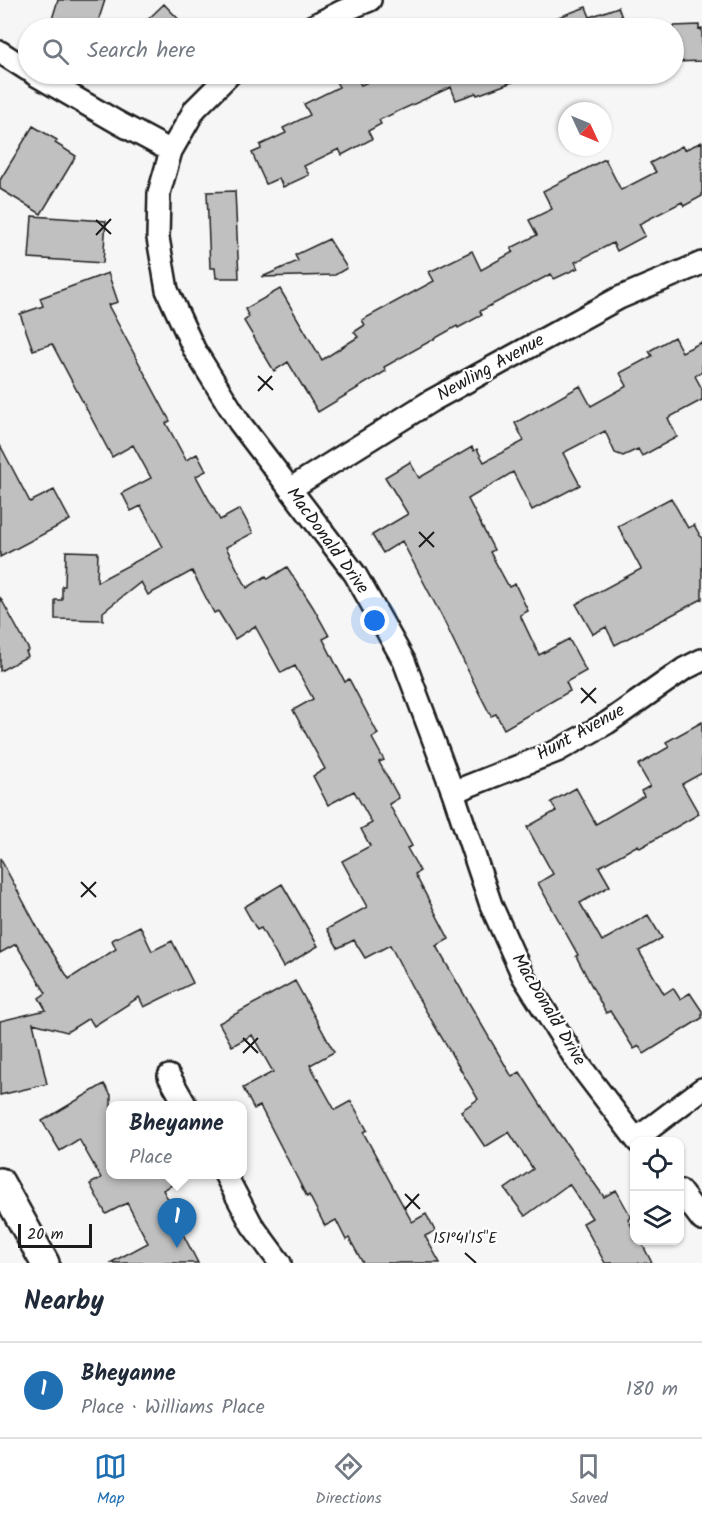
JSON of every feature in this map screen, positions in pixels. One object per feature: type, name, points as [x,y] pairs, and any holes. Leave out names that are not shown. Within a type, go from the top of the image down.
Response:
[{"type":"street","points":[[329,18],[370,0]]},
{"type":"street","points":[[0,52],[18,64]]},
{"type":"street","points":[[51,84],[171,151]]},
{"type":"street","name":"MacDonald Drive","points":[[220,84],[195,109],[171,151],[159,193],[158,238],[167,290],[194,349],[239,422],[355,574],[404,661],[453,792],[491,905],[523,976],[578,1063],[635,1137]]},
{"type":"street","name":"Newling Avenue","points":[[290,489],[452,389],[619,298],[702,263]]},
{"type":"street","name":"Hunt Avenue","points":[[453,792],[557,751],[607,723],[684,669],[702,660]]},
{"type":"street","points":[[169,1076],[183,1101]]},
{"type":"street","points":[[641,1137],[702,1089]]},
{"type":"street","points":[[228,1179],[252,1225],[280,1263]]},
{"type":"street","points":[[0,1182],[45,1263]]},
{"type":"street","points":[[684,1196],[702,1220]]},
{"type":"building","points":[[58,0],[105,0],[99,18],[52,18]]},
{"type":"building","points":[[164,4],[177,18],[149,18]]},
{"type":"building","points":[[586,7],[590,17],[618,7],[622,18],[556,18]]},
{"type":"building","points":[[699,25],[699,29],[702,28],[702,61],[684,62],[684,26]]},
{"type":"building","points":[[337,84],[507,84],[456,100],[451,87],[379,120],[381,124],[368,131],[372,139],[342,155],[339,149],[304,166],[309,175],[283,187],[279,178],[266,184],[252,153],[261,149],[260,145],[286,133],[283,128],[310,115],[304,104],[339,87]]},
{"type":"building","points":[[33,126],[57,140],[55,143],[76,156],[41,214],[0,189],[0,180]]},
{"type":"building","points":[[702,142],[702,196],[684,206],[682,202],[639,224],[645,236],[617,251],[613,243],[575,262],[578,268],[554,279],[551,274],[480,311],[482,315],[458,328],[457,326],[384,367],[386,371],[318,412],[288,362],[274,371],[244,321],[249,317],[245,309],[280,289],[322,360],[358,337],[354,332],[365,325],[362,320],[434,281],[429,272],[472,251],[481,270],[513,252],[511,248],[537,235],[529,220],[552,209],[543,191],[605,159],[621,190],[656,172],[650,163],[682,146],[684,150]]},
{"type":"building","points":[[235,191],[239,278],[216,278],[215,268],[210,268],[207,192]]},
{"type":"building","points":[[32,216],[106,221],[103,263],[29,258]]},
{"type":"building","points":[[329,239],[347,268],[335,275],[262,277],[298,261],[295,255]]},
{"type":"building","points":[[108,273],[118,302],[108,305],[170,421],[166,423],[186,460],[197,454],[206,471],[196,476],[220,520],[240,509],[253,533],[226,547],[247,588],[287,567],[329,636],[323,639],[345,682],[349,679],[378,734],[372,738],[384,760],[379,762],[399,798],[389,804],[412,846],[407,848],[420,871],[415,874],[449,939],[436,946],[512,1077],[520,1072],[556,1129],[604,1197],[616,1190],[630,1215],[628,1219],[630,1245],[643,1245],[652,1263],[605,1263],[583,1223],[592,1218],[569,1184],[525,1216],[505,1189],[533,1169],[509,1132],[485,1147],[461,1111],[478,1099],[413,989],[390,945],[365,958],[354,940],[338,948],[327,929],[367,907],[342,861],[370,846],[361,829],[372,823],[354,791],[328,805],[313,776],[325,769],[293,710],[313,699],[295,666],[281,673],[255,626],[235,639],[218,611],[214,613],[192,571],[148,595],[141,582],[103,612],[103,620],[55,619],[55,600],[62,600],[62,586],[65,586],[66,551],[98,552],[97,582],[163,547],[141,506],[131,511],[122,493],[151,478],[133,445],[112,457],[52,344],[33,350],[20,314],[43,306],[40,298]]},
{"type":"building","points":[[674,337],[682,352],[702,342],[702,372],[695,376],[702,389],[702,400],[668,418],[677,437],[642,456],[638,449],[623,456],[615,453],[605,431],[563,453],[580,485],[532,510],[513,472],[468,499],[494,550],[490,552],[509,587],[515,584],[528,611],[520,615],[539,655],[569,639],[586,671],[566,682],[570,691],[504,729],[496,714],[491,716],[402,541],[383,553],[372,535],[408,514],[385,477],[410,462],[419,478],[472,447],[474,451],[477,449],[484,462],[524,441],[515,423],[580,386],[591,406],[627,386],[620,373],[652,356],[649,351]]},
{"type":"building","points":[[0,445],[30,502],[54,490],[70,520],[0,557]]},
{"type":"building","points":[[671,498],[688,528],[694,525],[702,539],[702,599],[615,645],[606,627],[593,634],[576,604],[641,569],[618,526]]},
{"type":"building","points":[[0,597],[29,650],[26,652],[28,656],[0,671]]},
{"type":"building","points":[[702,722],[702,773],[682,784],[699,814],[640,848],[638,845],[599,867],[610,886],[580,903],[602,941],[648,915],[662,938],[639,951],[664,994],[673,988],[680,999],[690,993],[702,1011],[702,1018],[644,1054],[639,1046],[634,1049],[610,1011],[606,1013],[576,956],[578,955],[538,883],[553,874],[527,827],[556,811],[551,802],[576,788],[596,824],[644,796],[641,791],[650,786],[638,765],[669,747],[666,742]]},
{"type":"building","points":[[0,858],[42,936],[69,979],[116,949],[112,940],[140,926],[152,951],[172,941],[193,983],[144,1007],[139,997],[94,1026],[89,1018],[67,1032],[33,1023],[47,1084],[0,1095],[0,1021],[46,1010],[39,998],[46,993],[16,944],[0,953]]},
{"type":"building","points":[[282,884],[318,946],[283,967],[261,928],[257,930],[244,907]]},
{"type":"building","points":[[295,981],[334,1052],[310,1065],[335,1110],[351,1101],[367,1130],[363,1132],[412,1222],[426,1214],[435,1231],[425,1236],[440,1263],[363,1263],[349,1238],[346,1240],[336,1220],[325,1226],[309,1195],[307,1197],[260,1106],[254,1109],[243,1088],[273,1072],[252,1035],[232,1046],[219,1023]]},
{"type":"building","points":[[104,1084],[111,1095],[111,1101],[106,1101],[106,1179],[183,1179],[163,1190],[173,1208],[170,1209],[198,1263],[110,1263],[148,1243],[127,1203],[106,1214],[90,1184],[101,1178],[79,1139],[60,1151],[42,1121]]},
{"type":"place","name":"Bheyanne","points":[[177,1248]]}]
